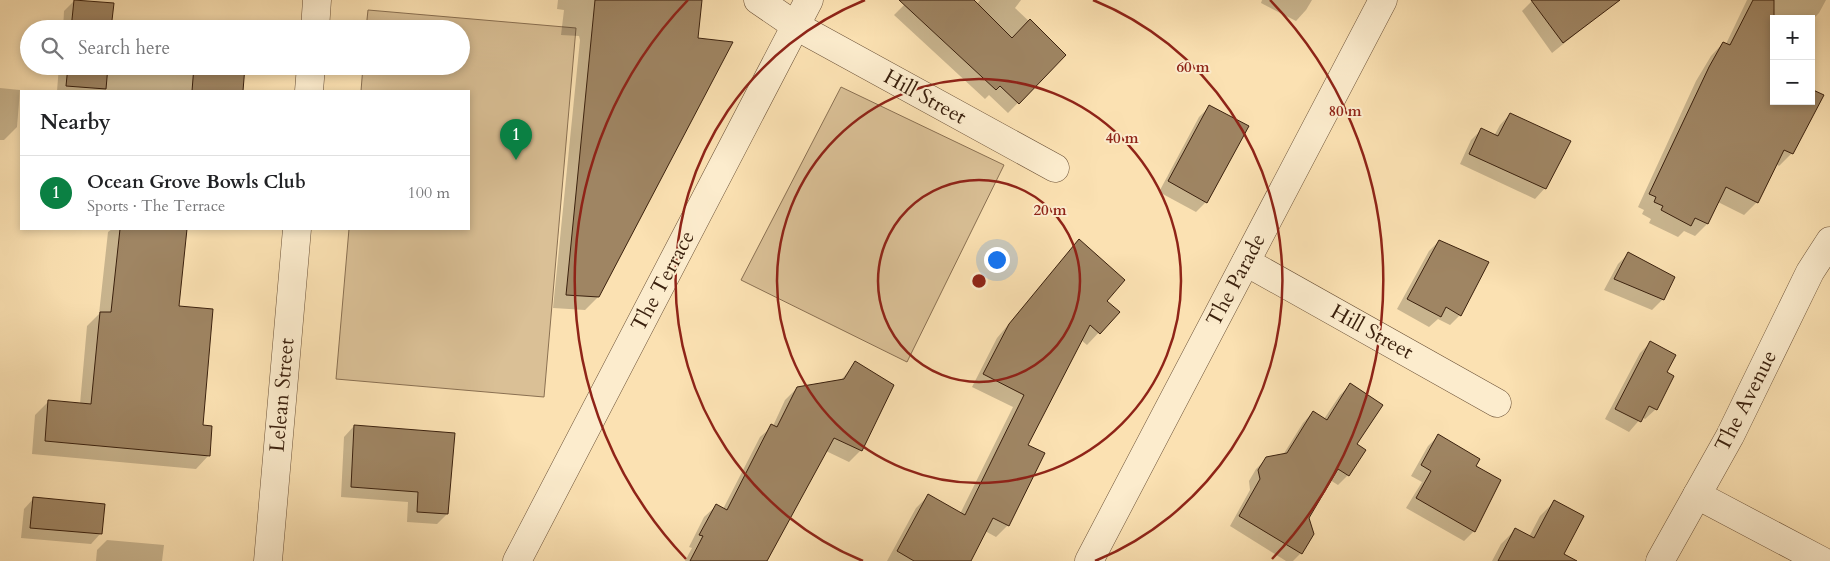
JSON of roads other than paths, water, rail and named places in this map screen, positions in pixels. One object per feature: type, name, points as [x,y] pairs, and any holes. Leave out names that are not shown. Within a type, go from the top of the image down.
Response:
[{"type":"street","points":[[316,20],[317,0]]},
{"type":"street","name":"Hill Street","points":[[758,0],[796,26],[1054,168]]},
{"type":"street","name":"The Terrace","points":[[517,561],[810,0]]},
{"type":"street","name":"The Parade","points":[[1089,561],[1383,0]]},
{"type":"street","points":[[309,90],[310,75]]},
{"type":"street","name":"Lelean Street","points":[[268,561],[297,230]]},
{"type":"street","name":"The Avenue","points":[[1660,561],[1730,436],[1810,272],[1830,241]]},
{"type":"street","name":"Hill Street","points":[[1246,262],[1497,403]]},
{"type":"street","points":[[1697,495],[1822,561]]},
{"type":"place","name":"Ocean Grove Bowls Club","points":[[516,160]]}]
